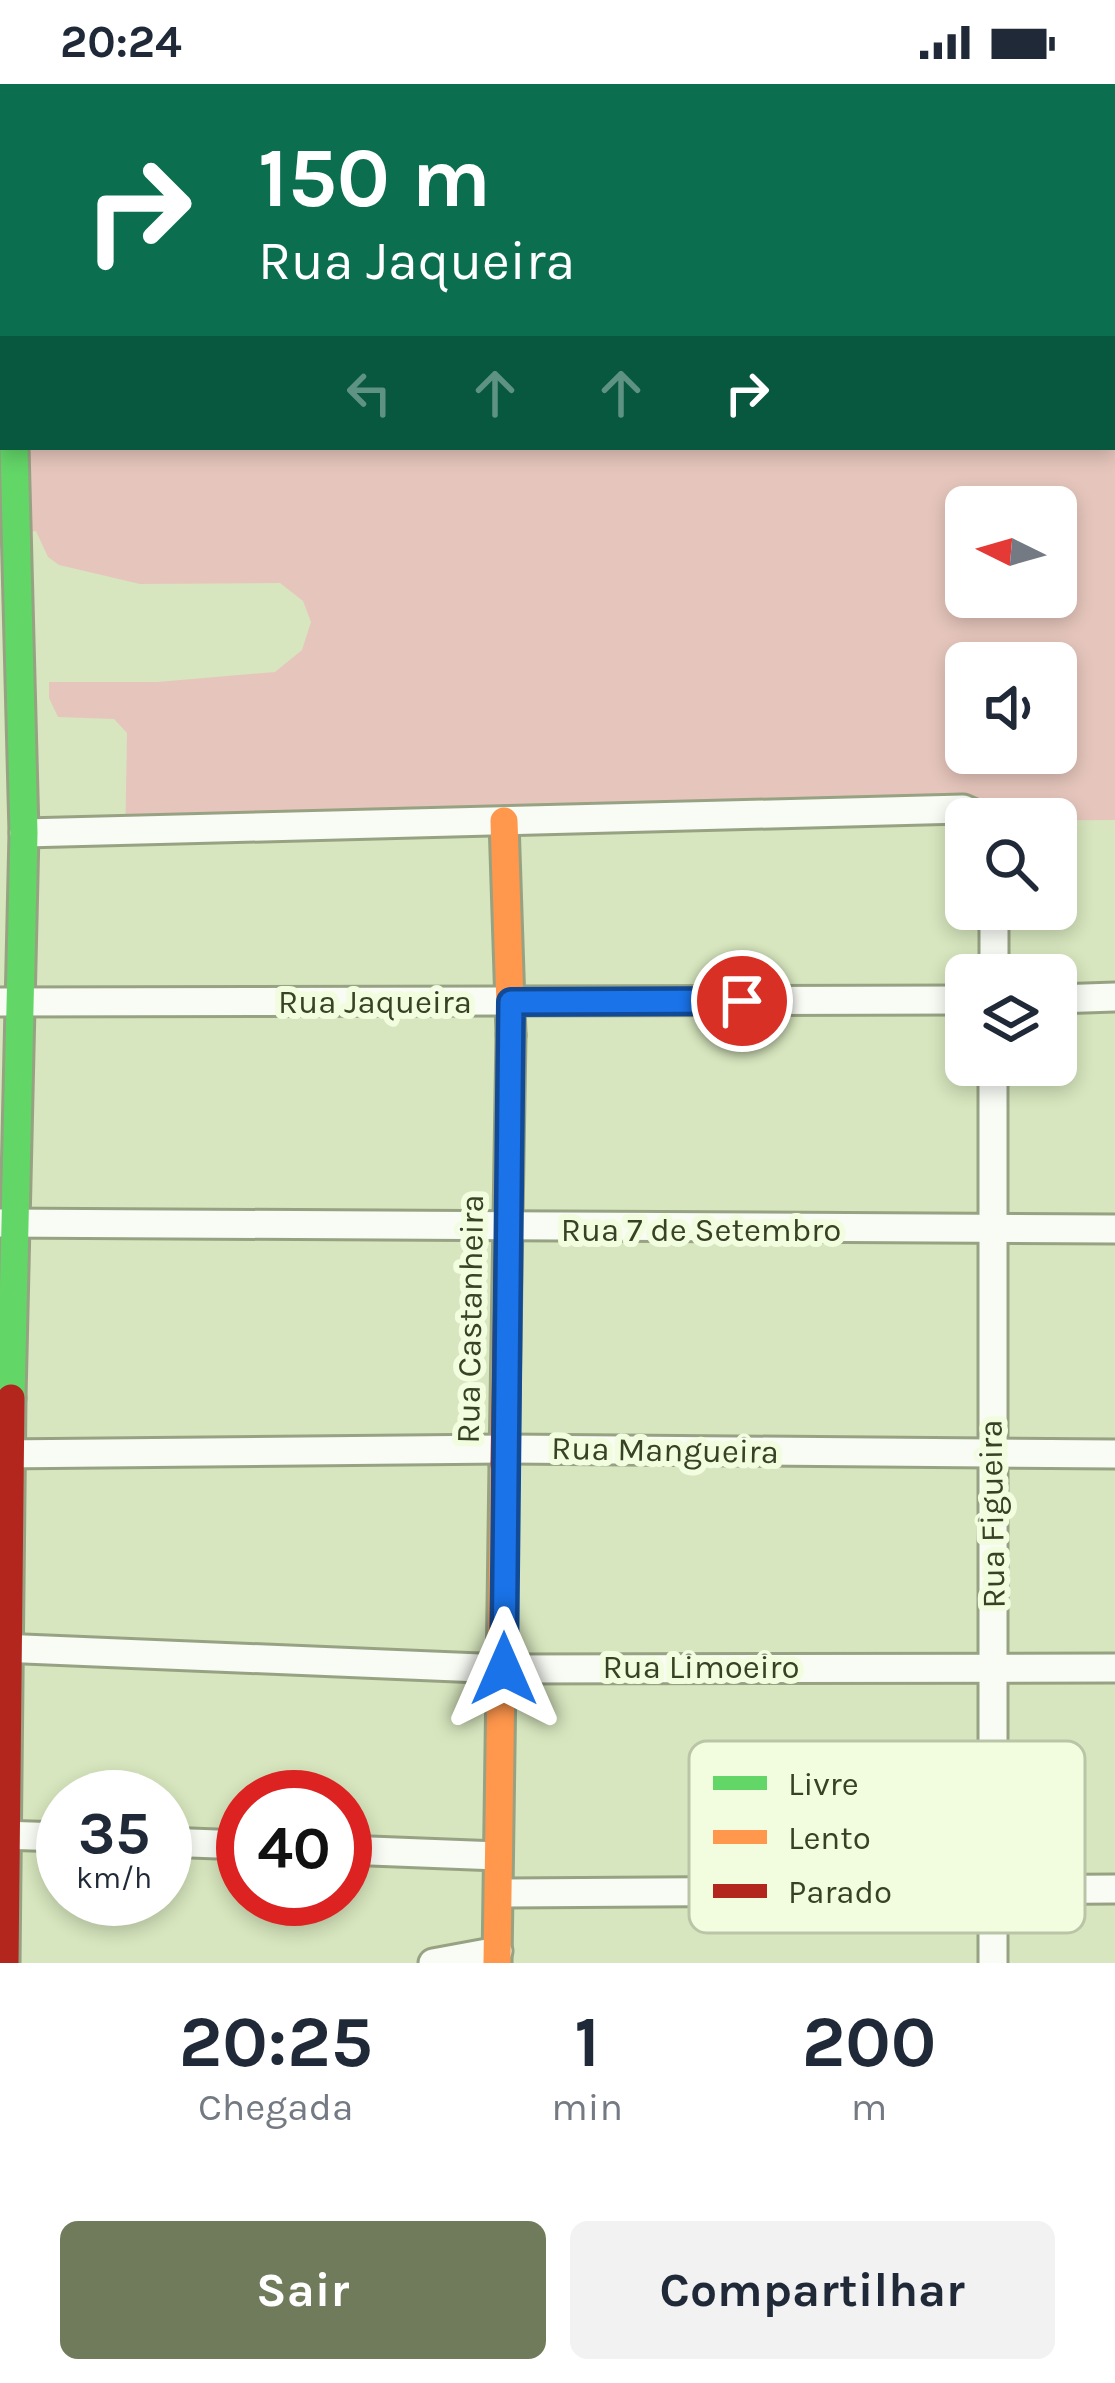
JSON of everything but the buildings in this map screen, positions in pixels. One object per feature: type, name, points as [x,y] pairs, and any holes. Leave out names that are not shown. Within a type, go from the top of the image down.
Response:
[{"type":"street","points":[[5,1963],[2,1834],[10,1002],[24,833],[14,450]]},
{"type":"street","points":[[24,833],[945,809]]},
{"type":"street","name":"Rua Castanheira","points":[[498,1957],[511,1002],[504,821]]},
{"type":"street","points":[[1077,998],[1115,997]]},
{"type":"street","name":"Rua Jaqueira","points":[[10,1002],[945,1000]]},
{"type":"street","name":"Rua Figueira","points":[[993,1086],[994,1741]]},
{"type":"street","name":"Rua 7 de Setembro","points":[[9,1223],[992,1232],[1115,1229]]},
{"type":"street","name":"Rua Mangueira","points":[[5,1454],[503,1449],[1115,1454]]},
{"type":"street","name":"Rua Limoeiro","points":[[3,1648],[504,1669],[1115,1668]]},
{"type":"street","points":[[2,1834],[36,1836]]},
{"type":"street","points":[[372,1851],[497,1856]]},
{"type":"street","points":[[499,1893],[689,1891]]},
{"type":"street","name":"Rua Figueira","points":[[993,1933],[993,1963]]},
{"type":"street","points":[[434,1963],[498,1957]]},
{"type":"shaded area","points":[[0,450],[1115,450],[1115,820],[1077,820],[1077,798],[945,798],[945,821],[530,824],[125,846],[127,733],[114,719],[58,717],[49,698],[49,682],[157,682],[275,672],[302,650],[311,622],[303,601],[280,583],[140,584],[59,565],[48,557],[36,531],[0,538]]},
{"type":"traffic: fast","points":[[11,1398],[24,833],[14,450]]},
{"type":"traffic: slow","points":[[504,821],[511,1035]]},
{"type":"traffic: slow","points":[[497,1963],[504,1464]]},
{"type":"traffic: jam","points":[[504,1464],[511,1035]]},
{"type":"traffic: jam","points":[[5,1963],[11,1398]]},
{"type":"route","points":[[504,1669],[511,1002],[742,1001]]}]
